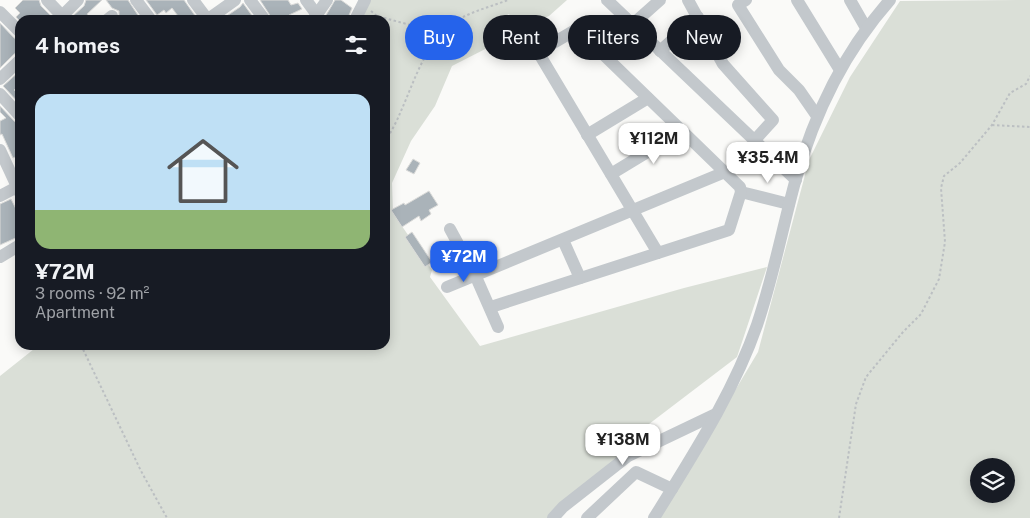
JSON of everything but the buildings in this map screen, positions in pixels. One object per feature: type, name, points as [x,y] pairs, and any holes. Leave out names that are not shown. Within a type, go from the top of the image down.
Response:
[{"type":"street","points":[[47,0],[61,15]]},
{"type":"street","points":[[66,15],[78,0]]},
{"type":"street","points":[[136,0],[147,15]]},
{"type":"street","points":[[193,0],[204,15]]},
{"type":"street","points":[[215,15],[235,0]]},
{"type":"street","points":[[250,0],[261,15]]},
{"type":"street","points":[[306,0],[314,15]]},
{"type":"street","points":[[316,15],[327,0]]},
{"type":"street","points":[[358,15],[365,0]]},
{"type":"street","points":[[607,0],[623,15]]},
{"type":"street","points":[[643,15],[660,0]]},
{"type":"street","points":[[688,0],[697,15]]},
{"type":"street","points":[[745,0],[738,5],[778,70],[799,90],[817,116]]},
{"type":"street","points":[[796,0],[840,70]]},
{"type":"street","points":[[850,0],[866,28]]},
{"type":"street","points":[[654,518],[716,414],[745,358],[758,324],[789,204],[817,116],[840,70],[866,28],[890,0]]},
{"type":"street","points":[[2,17],[15,28]]},
{"type":"street","points":[[491,307],[730,230],[740,187],[577,29],[538,52],[658,253]]},
{"type":"street","points":[[660,51],[667,45]]},
{"type":"street","points":[[657,48],[796,180]]},
{"type":"street","points":[[722,60],[773,120],[754,141]]},
{"type":"street","points":[[0,79],[15,65]]},
{"type":"street","points":[[0,94],[15,110]]},
{"type":"street","points":[[587,135],[648,98]]},
{"type":"street","points":[[611,174],[682,131]]},
{"type":"street","points":[[0,150],[15,182]]},
{"type":"street","points":[[447,287],[469,277],[476,277],[724,172]]},
{"type":"street","points":[[0,196],[15,191]]},
{"type":"street","points":[[740,192],[789,204]]},
{"type":"street","points":[[450,229],[491,307],[498,327]]},
{"type":"street","points":[[563,240],[580,278]]},
{"type":"street","points":[[0,257],[15,247]]},
{"type":"street","points":[[553,518],[563,507],[628,456],[716,414]]},
{"type":"street","points":[[587,518],[636,472],[672,489]]},
{"type":"path","points":[[467,15],[508,0]]},
{"type":"path","points":[[371,12],[376,15]]},
{"type":"path","points":[[390,19],[405,23]]},
{"type":"path","points":[[390,133],[424,60]]},
{"type":"path","points":[[839,518],[856,404],[866,377],[902,332],[921,314],[939,279],[945,242],[941,188],[944,176],[960,162],[992,124],[1010,93],[1026,84],[1030,76]]},
{"type":"path","points":[[992,124],[1030,127]]},
{"type":"path","points":[[83,350],[141,472],[166,518]]},
{"type":"shaded area","points":[[370,0],[567,0],[550,15],[483,15],[483,50],[473,55],[473,15],[405,15],[405,60],[464,60],[452,66],[435,106],[411,141],[392,183],[393,213],[432,270],[430,277],[480,346],[684,288],[767,267],[737,357],[649,424],[655,437],[549,518],[0,518],[0,376],[33,350],[390,350],[390,15],[362,15]]},
{"type":"shaded area","points":[[1030,0],[1030,518],[659,518],[758,352],[809,160],[850,77],[900,1]]}]
